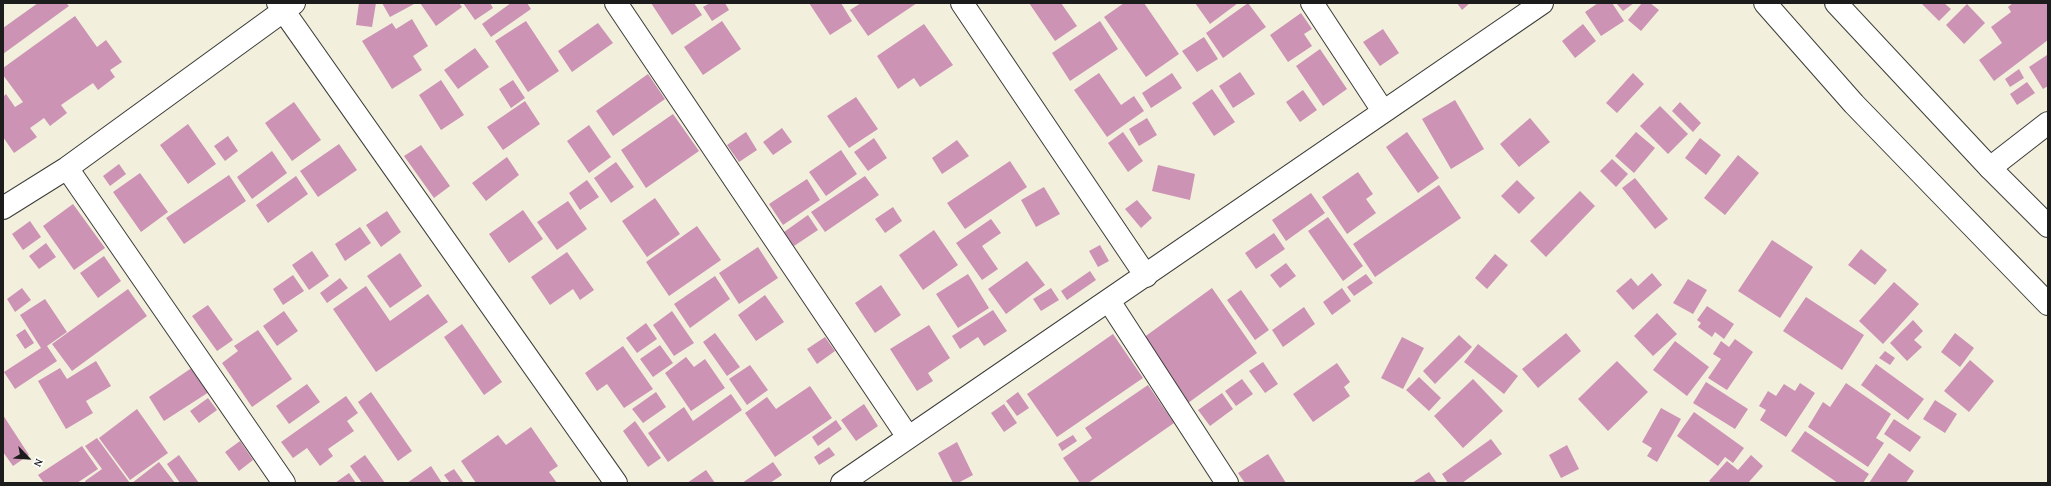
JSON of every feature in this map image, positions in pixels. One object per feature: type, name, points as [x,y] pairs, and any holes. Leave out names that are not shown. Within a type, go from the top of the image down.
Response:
[{"type":"main road","points":[[616,3],[908,437]]},
{"type":"main road","points":[[962,3],[1146,276]]},
{"type":"main road","points":[[1312,3],[1383,111]]},
{"type":"main road","points":[[842,483],[1146,276],[1383,111],[1542,3]]},
{"type":"main road","points":[[1765,3],[1854,104],[2048,304]]},
{"type":"main road","points":[[1836,3],[1990,168],[2048,226]]},
{"type":"main road","points":[[3,208],[67,168],[285,6],[616,483]]},
{"type":"main road","points":[[1990,168],[2048,123]]},
{"type":"main road","points":[[67,168],[284,483]]},
{"type":"main road","points":[[1109,301],[1227,483]]},
{"type":"building","points":[[38,3],[66,3],[69,6],[3,54],[3,28]]},
{"type":"building","points":[[359,3],[376,3],[372,27],[356,25]]},
{"type":"building","points":[[382,3],[416,3],[390,17]]},
{"type":"building","points":[[420,3],[459,3],[462,7],[436,26]]},
{"type":"building","points":[[463,3],[490,3],[493,8],[475,20]]},
{"type":"building","points":[[511,3],[527,3],[531,9],[491,37],[482,24]]},
{"type":"building","points":[[651,3],[694,3],[702,15],[672,35]]},
{"type":"building","points":[[710,3],[725,3],[729,10],[712,21],[703,7]]},
{"type":"building","points":[[809,3],[841,3],[852,21],[830,35]]},
{"type":"building","points":[[861,3],[917,3],[868,36],[850,10]]},
{"type":"building","points":[[1029,3],[1061,3],[1077,26],[1055,41]]},
{"type":"building","points":[[1124,3],[1144,3],[1179,54],[1146,77],[1104,17]]},
{"type":"building","points":[[1195,3],[1238,3],[1210,24]]},
{"type":"building","points":[[1248,3],[1266,27],[1223,58],[1206,33]]},
{"type":"building","points":[[1457,3],[1470,3],[1462,10]]},
{"type":"building","points":[[1598,3],[1612,3],[1624,21],[1601,36],[1585,12]]},
{"type":"building","points":[[1616,3],[1634,3],[1623,11]]},
{"type":"building","points":[[1642,3],[1650,3],[1659,10],[1641,31],[1628,20]]},
{"type":"building","points":[[1921,3],[1944,3],[1951,9],[1939,21]]},
{"type":"building","points":[[2013,3],[2048,3],[2048,40],[1994,81],[1979,60],[2002,43],[1991,27],[2011,12],[2008,7]]},
{"type":"building","points":[[1967,4],[1985,23],[1964,44],[1946,25]]},
{"type":"building","points":[[1301,13],[1312,29],[1304,34],[1312,46],[1288,62],[1270,35]]},
{"type":"building","points":[[75,16],[97,47],[106,40],[122,62],[110,70],[115,77],[98,90],[93,83],[61,105],[67,113],[50,126],[44,118],[30,128],[37,137],[14,153],[3,137],[3,97],[6,94],[15,107],[23,102],[3,75],[3,68]]},
{"type":"building","points":[[412,19],[428,46],[413,56],[422,70],[392,89],[362,41],[392,23],[396,29]]},
{"type":"building","points":[[526,21],[559,71],[528,92],[495,41]]},
{"type":"building","points":[[722,21],[741,49],[703,75],[684,47]]},
{"type":"building","points":[[1100,21],[1118,49],[1070,81],[1052,53]]},
{"type":"building","points":[[598,23],[613,43],[572,72],[558,51]]},
{"type":"building","points":[[924,24],[953,65],[920,87],[914,78],[898,89],[877,56]]},
{"type":"building","points":[[1583,24],[1596,41],[1575,58],[1562,41]]},
{"type":"building","points":[[1383,29],[1399,53],[1380,66],[1363,42]]},
{"type":"building","points":[[1204,37],[1218,59],[1197,72],[1182,51]]},
{"type":"building","points":[[475,48],[489,67],[458,89],[444,70]]},
{"type":"building","points":[[1320,49],[1347,89],[1323,106],[1296,66]]},
{"type":"building","points":[[2047,55],[2048,86],[2043,89],[2029,67]]},
{"type":"building","points":[[2019,69],[2024,78],[2010,87],[2005,79]]},
{"type":"building","points":[[1240,72],[1255,94],[1233,108],[1219,86]]},
{"type":"building","points":[[1099,73],[1121,105],[1134,96],[1144,111],[1107,137],[1074,90]]},
{"type":"building","points":[[1172,73],[1182,88],[1151,108],[1142,93]]},
{"type":"building","points":[[1633,73],[1644,84],[1617,113],[1606,103]]},
{"type":"building","points":[[648,74],[665,99],[613,136],[596,111]]},
{"type":"building","points":[[441,80],[464,115],[441,130],[419,95]]},
{"type":"building","points":[[513,80],[525,98],[511,108],[499,89]]},
{"type":"building","points":[[2027,82],[2035,93],[2017,105],[2010,94]]},
{"type":"building","points":[[1212,89],[1235,122],[1214,136],[1192,103]]},
{"type":"building","points":[[1303,90],[1317,110],[1300,122],[1286,102]]},
{"type":"building","points":[[856,97],[878,129],[849,148],[827,116]]},
{"type":"building","points":[[1455,100],[1484,149],[1451,169],[1422,119]]},
{"type":"building","points":[[525,101],[540,124],[503,150],[487,127]]},
{"type":"building","points":[[294,102],[321,140],[292,161],[265,123]]},
{"type":"building","points":[[1680,102],[1701,123],[1693,132],[1672,111]]},
{"type":"building","points":[[1660,106],[1688,134],[1668,154],[1640,126]]},
{"type":"building","points":[[673,114],[699,151],[646,188],[621,150]]},
{"type":"building","points":[[1147,118],[1157,135],[1139,146],[1129,129]]},
{"type":"building","points":[[1530,118],[1550,142],[1519,167],[1500,144]]},
{"type":"building","points":[[188,124],[216,164],[188,184],[160,145]]},
{"type":"building","points":[[589,125],[611,157],[589,173],[567,141]]},
{"type":"building","points":[[782,128],[792,142],[773,155],[763,142]]},
{"type":"building","points":[[746,132],[757,150],[739,162],[727,145]]},
{"type":"building","points":[[1123,132],[1143,161],[1128,172],[1108,143]]},
{"type":"building","points":[[1407,132],[1439,178],[1418,193],[1386,147]]},
{"type":"building","points":[[1636,132],[1655,148],[1634,173],[1615,156]]},
{"type":"building","points":[[228,136],[238,151],[225,161],[214,146]]},
{"type":"building","points":[[874,138],[887,158],[868,171],[854,152]]},
{"type":"building","points":[[1700,138],[1721,155],[1706,175],[1685,158]]},
{"type":"building","points":[[957,140],[969,156],[942,174],[932,158]]},
{"type":"building","points":[[339,144],[357,170],[318,197],[300,171]]},
{"type":"building","points":[[421,145],[450,186],[434,198],[404,156]]},
{"type":"building","points":[[841,150],[857,174],[826,196],[809,172]]},
{"type":"building","points":[[272,151],[287,173],[252,199],[237,177]]},
{"type":"building","points":[[1738,155],[1759,173],[1725,215],[1704,198]]},
{"type":"building","points":[[507,157],[519,175],[486,201],[472,183]]},
{"type":"building","points":[[1612,159],[1628,174],[1616,187],[1600,171]]},
{"type":"building","points":[[1010,161],[1027,187],[965,229],[947,203]]},
{"type":"building","points":[[616,162],[634,187],[611,203],[594,178]]},
{"type":"building","points":[[119,164],[126,174],[110,186],[103,176]]},
{"type":"building","points":[[1158,165],[1195,174],[1190,200],[1152,191]]},
{"type":"building","points":[[1358,172],[1373,194],[1366,199],[1376,213],[1347,234],[1322,197]]},
{"type":"building","points":[[140,173],[168,212],[141,232],[113,192]]},
{"type":"building","points":[[229,175],[246,201],[184,244],[166,218]]},
{"type":"building","points":[[296,176],[308,194],[268,223],[256,205]]},
{"type":"building","points":[[865,176],[879,195],[825,232],[811,212]]},
{"type":"building","points":[[1635,178],[1668,219],[1655,229],[1622,188]]},
{"type":"building","points":[[807,179],[820,200],[783,225],[769,204]]},
{"type":"building","points":[[587,180],[599,197],[580,210],[569,193]]},
{"type":"building","points":[[1517,180],[1535,198],[1519,214],[1501,196]]},
{"type":"building","points":[[1439,185],[1461,218],[1375,277],[1353,244]]},
{"type":"building","points":[[1044,187],[1060,214],[1036,227],[1021,200]]},
{"type":"building","points":[[1580,191],[1595,206],[1546,257],[1530,241]]},
{"type":"building","points":[[1311,193],[1325,213],[1286,241],[1272,220]]},
{"type":"building","points":[[655,198],[680,234],[647,257],[622,221]]},
{"type":"building","points":[[1137,200],[1152,218],[1141,228],[1125,209]]},
{"type":"building","points":[[568,201],[587,229],[557,250],[537,222]]},
{"type":"building","points":[[73,204],[105,248],[74,270],[43,226]]},
{"type":"building","points":[[893,207],[902,221],[885,233],[875,219]]},
{"type":"building","points":[[523,210],[543,239],[509,263],[489,234]]},
{"type":"building","points":[[387,211],[401,232],[381,247],[366,225]]},
{"type":"building","points":[[808,215],[818,230],[794,246],[784,232]]},
{"type":"building","points":[[1328,217],[1363,266],[1343,281],[1308,231]]},
{"type":"building","points":[[991,219],[1001,233],[982,246],[998,269],[982,280],[956,243]]},
{"type":"building","points":[[30,221],[41,237],[23,250],[12,234]]},
{"type":"building","points":[[697,226],[721,260],[669,296],[646,262]]},
{"type":"building","points":[[360,227],[371,243],[345,261],[335,244]]},
{"type":"building","points":[[934,230],[958,265],[923,290],[899,255]]},
{"type":"building","points":[[1274,233],[1285,249],[1256,269],[1245,253]]},
{"type":"building","points":[[1772,240],[1813,267],[1780,318],[1738,291]]},
{"type":"building","points":[[46,243],[56,257],[39,269],[29,256]]},
{"type":"building","points":[[1100,245],[1109,261],[1098,267],[1089,251]]},
{"type":"building","points":[[758,247],[778,278],[739,304],[719,273]]},
{"type":"building","points":[[1861,249],[1887,270],[1875,285],[1848,265]]},
{"type":"building","points":[[312,251],[329,276],[309,290],[292,265]]},
{"type":"building","points":[[567,252],[594,290],[580,300],[573,289],[550,305],[531,277]]},
{"type":"building","points":[[400,253],[422,286],[390,308],[367,276]]},
{"type":"building","points":[[1495,254],[1508,265],[1487,289],[1475,278]]},
{"type":"building","points":[[104,256],[121,281],[98,298],[80,273]]},
{"type":"building","points":[[1027,261],[1045,285],[1006,314],[988,289]]},
{"type":"building","points":[[1286,263],[1296,276],[1280,288],[1270,275]]},
{"type":"building","points":[[1090,271],[1096,280],[1067,300],[1061,291]]},
{"type":"building","points":[[1652,273],[1662,285],[1633,310],[1616,291],[1631,278],[1638,286]]},
{"type":"building","points":[[968,274],[989,308],[958,328],[936,294]]},
{"type":"building","points":[[1366,274],[1373,283],[1354,296],[1347,287]]},
{"type":"building","points":[[293,275],[304,291],[283,305],[273,289]]},
{"type":"building","points":[[715,276],[730,299],[690,328],[674,304]]},
{"type":"building","points":[[340,278],[348,288],[327,303],[320,293]]},
{"type":"building","points":[[1688,279],[1707,290],[1693,314],[1673,303]]},
{"type":"building","points":[[1894,282],[1919,304],[1883,344],[1859,321]]},
{"type":"building","points":[[881,285],[901,315],[875,333],[855,303]]},
{"type":"building","points":[[366,286],[390,321],[428,294],[448,322],[376,372],[333,309]]},
{"type":"building","points":[[22,288],[31,300],[15,312],[7,299]]},
{"type":"building","points":[[1051,288],[1059,300],[1041,311],[1033,299]]},
{"type":"building","points":[[1212,288],[1257,353],[1188,403],[1143,338]]},
{"type":"building","points":[[1342,288],[1351,301],[1332,315],[1323,302]]},
{"type":"building","points":[[128,289],[147,316],[72,371],[52,344]]},
{"type":"building","points":[[1241,290],[1269,330],[1255,340],[1227,300]]},
{"type":"building","points":[[765,295],[784,322],[756,341],[738,315]]},
{"type":"building","points":[[1806,297],[1864,335],[1842,370],[1783,331]]},
{"type":"building","points":[[45,299],[67,332],[47,346],[57,361],[15,389],[4,372],[41,348],[20,315]]},
{"type":"building","points":[[208,305],[233,340],[217,351],[192,316]]},
{"type":"building","points":[[1707,306],[1734,324],[1724,339],[1715,332],[1712,337],[1698,327],[1701,323],[1697,320]]},
{"type":"building","points":[[1304,307],[1315,324],[1283,347],[1272,330]]},
{"type":"building","points":[[993,310],[1007,331],[984,346],[978,337],[960,349],[952,336]]},
{"type":"building","points":[[284,311],[298,331],[277,346],[263,326]]},
{"type":"building","points":[[672,311],[694,343],[674,356],[653,325]]},
{"type":"building","points":[[1657,313],[1677,334],[1653,356],[1634,336]]},
{"type":"building","points":[[1913,320],[1923,331],[1914,340],[1922,347],[1907,361],[1890,343]]},
{"type":"building","points":[[646,323],[657,339],[637,353],[626,338]]},
{"type":"building","points":[[462,324],[502,382],[484,395],[444,337]]},
{"type":"building","points":[[929,325],[950,358],[928,373],[933,381],[917,391],[890,349]]},
{"type":"building","points":[[25,329],[34,343],[25,349],[16,335]]},
{"type":"building","points":[[258,330],[292,379],[252,407],[222,363],[238,351],[234,346]]},
{"type":"building","points":[[715,333],[740,367],[727,376],[703,342]]},
{"type":"building","points":[[1566,333],[1581,351],[1538,388],[1522,369]]},
{"type":"building","points":[[1955,333],[1974,348],[1960,367],[1941,352]]},
{"type":"building","points":[[1113,334],[1143,378],[1057,437],[1027,394]]},
{"type":"building","points":[[1459,335],[1472,347],[1435,384],[1423,371]]},
{"type":"building","points":[[825,337],[835,351],[817,364],[807,349]]},
{"type":"building","points":[[1402,337],[1424,348],[1403,389],[1381,378]]},
{"type":"building","points":[[1735,339],[1753,352],[1727,390],[1708,378],[1721,359],[1713,354],[1721,341],[1729,347]]},
{"type":"building","points":[[1675,341],[1709,367],[1687,396],[1653,370]]},
{"type":"building","points":[[1478,344],[1518,376],[1504,394],[1464,362]]},
{"type":"building","points":[[660,345],[673,363],[653,377],[640,359]]},
{"type":"building","points":[[623,346],[653,389],[624,408],[607,384],[597,391],[585,373]]},
{"type":"building","points":[[1885,351],[1895,358],[1890,365],[1879,358]]},
{"type":"building","points":[[686,357],[694,367],[705,359],[725,388],[691,411],[665,373]]},
{"type":"building","points":[[1970,360],[1994,381],[1969,412],[1944,391]]},
{"type":"building","points":[[96,361],[111,386],[86,401],[93,413],[66,429],[38,381],[60,368],[67,379]]},
{"type":"building","points":[[1617,361],[1648,392],[1608,431],[1578,399]]},
{"type":"building","points":[[1263,362],[1278,384],[1265,393],[1249,371]]},
{"type":"building","points":[[1337,363],[1350,382],[1344,387],[1350,396],[1313,422],[1293,394]]},
{"type":"building","points":[[1876,364],[1924,399],[1908,420],[1861,385]]},
{"type":"building","points":[[750,365],[768,390],[747,405],[729,379]]},
{"type":"building","points":[[193,367],[209,392],[164,421],[149,397]]},
{"type":"building","points":[[1419,377],[1441,398],[1429,411],[1406,390]]},
{"type":"building","points":[[1242,379],[1253,394],[1236,406],[1225,391]]},
{"type":"building","points":[[1473,379],[1503,411],[1463,448],[1434,416]]},
{"type":"building","points":[[1706,382],[1748,409],[1735,429],[1693,403]]},
{"type":"building","points":[[1800,383],[1815,393],[1786,437],[1760,420],[1766,410],[1759,406],[1768,391],[1776,396],[1784,384],[1795,391]]},
{"type":"building","points":[[1846,383],[1891,414],[1876,438],[1884,443],[1868,467],[1808,427],[1823,402],[1830,407]]},
{"type":"building","points":[[307,384],[320,402],[289,424],[276,406]]},
{"type":"building","points":[[1148,385],[1174,423],[1088,483],[1080,483],[1063,458],[1092,438],[1085,428]]},
{"type":"building","points":[[810,386],[832,418],[775,457],[745,413],[767,397],[776,409]]},
{"type":"building","points":[[371,392],[412,451],[398,461],[358,402]]},
{"type":"building","points":[[656,392],[666,407],[643,423],[632,409]]},
{"type":"building","points":[[1018,392],[1029,408],[1017,416],[1006,401]]},
{"type":"building","points":[[1222,393],[1233,409],[1210,426],[1198,410]]},
{"type":"building","points":[[731,394],[742,410],[668,462],[648,433],[684,407],[693,421]]},
{"type":"building","points":[[346,396],[358,413],[347,421],[354,431],[328,449],[333,456],[320,466],[307,448],[293,458],[281,442]]},
{"type":"building","points":[[208,398],[217,410],[199,423],[190,411]]},
{"type":"building","points":[[1935,400],[1957,414],[1945,433],[1923,419]]},
{"type":"building","points":[[864,404],[878,426],[856,441],[841,420]]},
{"type":"building","points":[[1004,404],[1017,423],[1004,432],[991,413]]},
{"type":"building","points":[[1661,408],[1681,419],[1657,462],[1647,456],[1652,448],[1642,442]]},
{"type":"building","points":[[137,409],[168,453],[130,480],[99,438]]},
{"type":"building","points":[[1694,412],[1744,448],[1733,463],[1725,457],[1718,466],[1677,436]]},
{"type":"building","points":[[3,415],[29,455],[13,466],[3,452]]},
{"type":"building","points":[[1894,419],[1921,437],[1910,452],[1884,434]]},
{"type":"building","points":[[836,420],[842,429],[818,446],[812,437]]},
{"type":"building","points":[[635,421],[661,458],[648,467],[623,431]]},
{"type":"building","points":[[531,427],[558,466],[549,472],[557,483],[476,483],[461,461],[498,435],[506,445]]},
{"type":"building","points":[[1805,431],[1869,474],[1863,483],[1838,483],[1791,451]]},
{"type":"building","points":[[1073,435],[1077,441],[1062,451],[1058,444]]},
{"type":"building","points":[[97,438],[130,483],[86,483],[85,481],[102,469],[85,446]]},
{"type":"building","points":[[1491,439],[1502,454],[1462,483],[1448,483],[1442,474]]},
{"type":"building","points":[[240,441],[253,460],[239,471],[225,452]]},
{"type":"building","points":[[957,442],[973,475],[958,483],[953,483],[938,453]]},
{"type":"building","points":[[1567,445],[1579,469],[1561,478],[1549,455]]},
{"type":"building","points":[[82,446],[98,469],[77,483],[44,483],[38,475]]},
{"type":"building","points":[[829,447],[835,455],[819,465],[814,457]]},
{"type":"building","points":[[1889,453],[1914,471],[1906,483],[1869,483]]},
{"type":"building","points":[[1268,454],[1286,483],[1245,483],[1238,473]]},
{"type":"building","points":[[179,455],[199,483],[180,483],[167,464]]},
{"type":"building","points":[[365,455],[385,483],[362,483],[350,466]]},
{"type":"building","points":[[1751,455],[1763,466],[1748,483],[1712,483],[1709,481],[1727,461],[1738,470]]},
{"type":"building","points":[[159,462],[175,483],[132,483]]},
{"type":"building","points":[[773,462],[782,475],[770,483],[742,483]]},
{"type":"building","points":[[431,466],[442,483],[407,483]]},
{"type":"building","points":[[454,469],[464,483],[450,483],[444,475]]},
{"type":"building","points":[[706,470],[715,483],[687,483]]},
{"type":"building","points":[[1429,472],[1437,483],[1412,483]]},
{"type":"building","points":[[349,473],[356,483],[335,483]]}]
